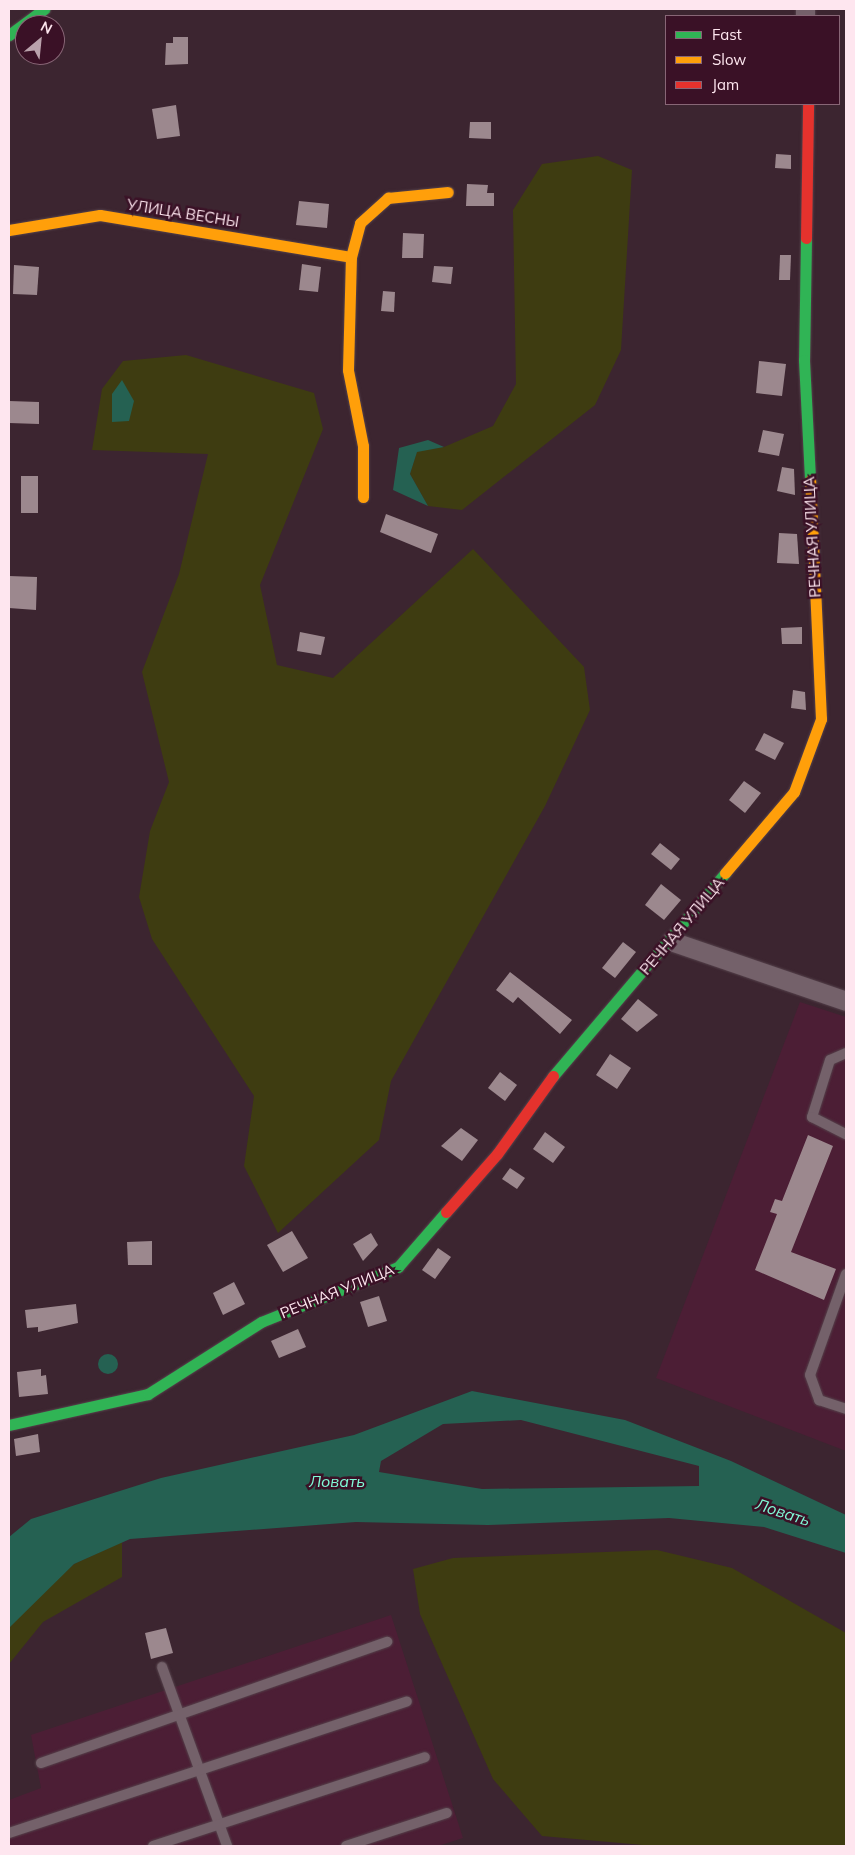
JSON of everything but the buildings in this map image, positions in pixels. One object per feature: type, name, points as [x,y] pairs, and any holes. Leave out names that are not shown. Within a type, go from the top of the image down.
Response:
[{"type":"street","points":[[9,35],[44,9]]},
{"type":"street","name":"РЕЧНАЯ УЛИЦА","points":[[9,1425],[148,1394],[261,1322],[398,1267],[497,1154],[569,1055],[671,941],[794,792],[821,719],[804,360],[808,105]]},
{"type":"street","points":[[363,497],[363,446],[348,370],[351,256],[360,223],[388,198],[448,192]]},
{"type":"street","name":"УЛИЦА ВЕСНЫ","points":[[9,230],[100,215],[351,256]]},
{"type":"street","points":[[671,941],[846,1001]]},
{"type":"lane","points":[[846,1053],[830,1060],[812,1117],[846,1134]]},
{"type":"lane","points":[[846,1274],[843,1299],[810,1375],[819,1400],[846,1409]]},
{"type":"lane","points":[[41,1763],[387,1642]]},
{"type":"lane","points":[[162,1667],[227,1846]]},
{"type":"lane","points":[[9,1833],[406,1701]]},
{"type":"lane","points":[[153,1846],[425,1756]]},
{"type":"lane","points":[[346,1846],[447,1813]]},
{"type":"shaded area","points":[[598,156],[632,170],[621,350],[595,405],[462,510],[428,506],[410,474],[417,451],[444,447],[493,426],[516,384],[513,210],[542,164]]},
{"type":"shaded area","points":[[186,355],[314,393],[323,429],[260,585],[277,665],[333,678],[473,549],[584,667],[590,710],[545,806],[391,1081],[379,1140],[278,1233],[244,1166],[254,1096],[152,939],[139,897],[150,831],[169,782],[142,672],[179,574],[208,454],[92,450],[102,389],[123,361]]},
{"type":"shaded area","points":[[800,1002],[846,1017],[846,1451],[656,1378]]},
{"type":"shaded area","points":[[122,1542],[122,1577],[43,1622],[9,1664],[9,1628],[31,1603],[74,1564]]},
{"type":"shaded area","points":[[657,1550],[732,1568],[846,1633],[846,1846],[654,1846],[542,1836],[493,1779],[420,1614],[413,1569],[453,1558]]},
{"type":"shaded area","points":[[391,1615],[463,1838],[438,1846],[9,1846],[9,1800],[41,1788],[31,1735]]},
{"type":"water","points":[[122,380],[134,401],[129,421],[112,422],[112,394]]},
{"type":"water","points":[[428,440],[444,447],[417,452],[410,474],[428,506],[393,490],[399,448]]},
{"type":"water","points":[[104,1354],[112,1354],[118,1360],[118,1368],[112,1374],[104,1374],[98,1368],[98,1360]]},
{"type":"water","name":"Ловать","points":[[472,1391],[625,1420],[731,1461],[846,1515],[846,1553],[764,1527],[669,1518],[488,1525],[356,1522],[130,1539],[74,1564],[9,1628],[9,1537],[31,1519],[161,1478],[354,1435]],"holes":[[[521,1420],[699,1466],[699,1486],[482,1489],[379,1472],[381,1461],[443,1424]]]},
{"type":"traffic: fast","points":[[9,35],[44,9]]},
{"type":"traffic: fast","points":[[806,238],[804,360],[810,480]]},
{"type":"traffic: fast","points":[[553,1076],[725,873]]},
{"type":"traffic: fast","points":[[9,1425],[148,1394],[261,1322],[398,1267],[446,1212]]},
{"type":"traffic: slow","points":[[363,497],[363,446],[348,370],[351,257],[360,223],[388,198],[448,192]]},
{"type":"traffic: slow","points":[[9,230],[100,215],[351,257]]},
{"type":"traffic: slow","points":[[725,873],[794,792],[821,719],[810,480]]},
{"type":"traffic: jam","points":[[806,238],[808,105]]},
{"type":"traffic: jam","points":[[446,1212],[497,1154],[553,1076]]}]
